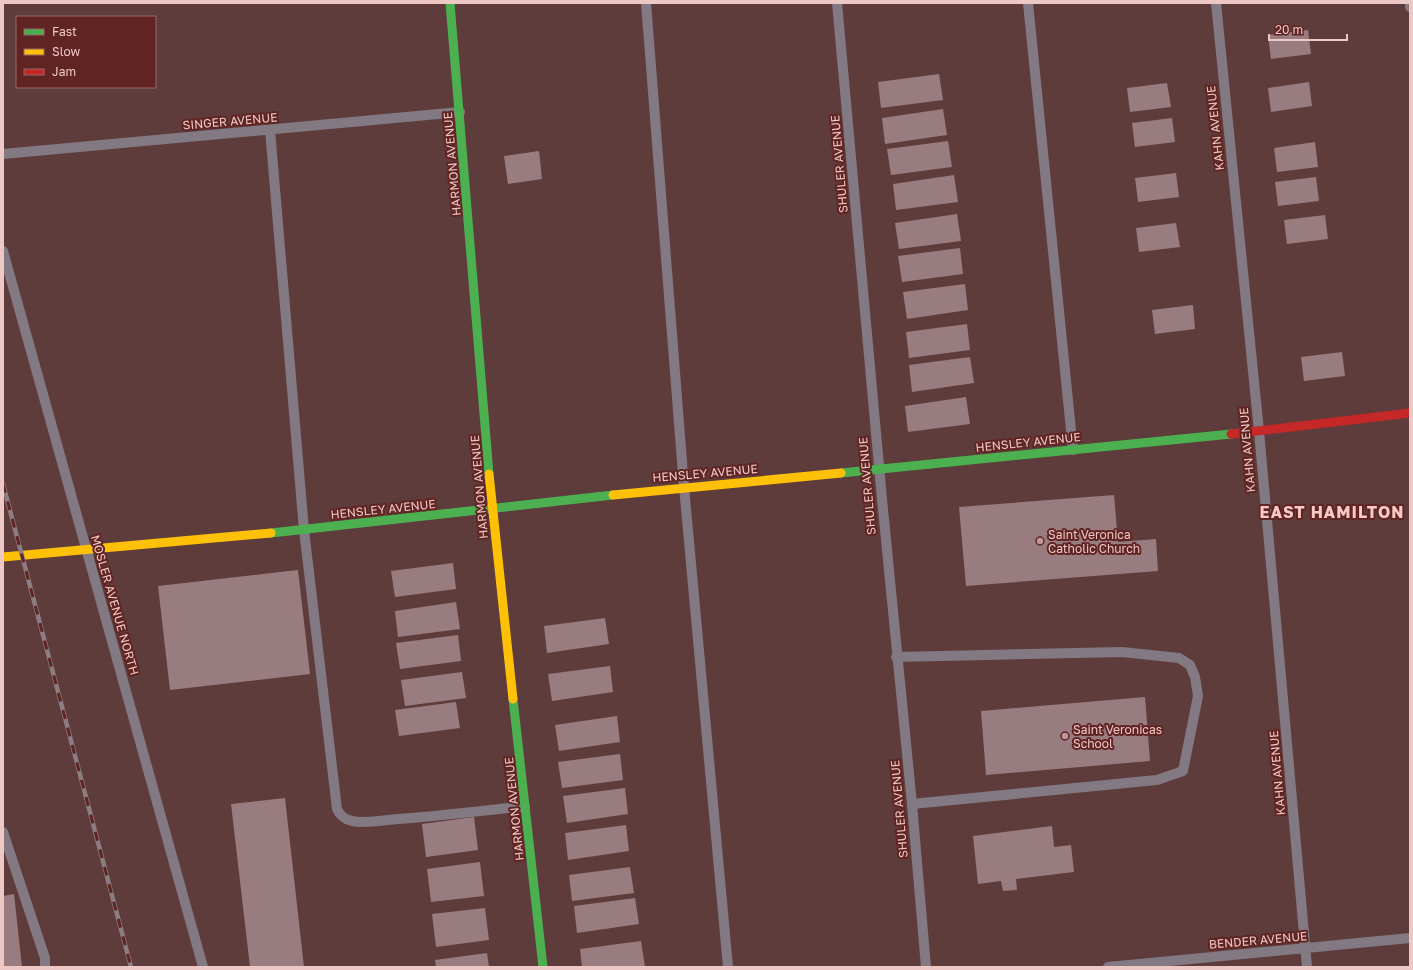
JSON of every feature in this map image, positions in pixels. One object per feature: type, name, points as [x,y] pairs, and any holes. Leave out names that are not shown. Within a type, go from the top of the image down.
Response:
[{"type":"street","name":"HARMON AVENUE","points":[[450,3],[492,509],[543,967]]},
{"type":"street","points":[[646,3],[684,487],[728,967]]},
{"type":"street","name":"SHULER AVENUE","points":[[837,3],[896,657],[912,804],[926,967]]},
{"type":"street","points":[[1028,3],[1073,450]]},
{"type":"street","name":"KAHN AVENUE","points":[[1216,3],[1259,431],[1307,967]]},
{"type":"street","name":"SINGER AVENUE","points":[[3,154],[460,112]]},
{"type":"street","points":[[270,130],[304,530],[337,809],[340,816],[354,821],[370,821],[456,814],[525,806]]},
{"type":"street","name":"MOSLER AVENUE NORTH","points":[[3,251],[203,967]]},
{"type":"street","name":"HENSLEY AVENUE","points":[[3,557],[86,548],[304,530],[684,487],[879,470],[1259,431],[1410,413]]},
{"type":"street","points":[[896,657],[1122,652],[1179,658],[1190,665],[1195,677],[1198,696],[1183,770],[1170,776],[1156,780],[1116,785],[912,804]]},
{"type":"street","points":[[3,832],[45,958],[45,967]]},
{"type":"street","name":"BENDER AVENUE","points":[[1113,967],[1410,938]]},
{"type":"building","points":[[1308,30],[1311,54],[1271,59],[1268,35]]},
{"type":"building","points":[[939,74],[943,100],[881,108],[878,82]]},
{"type":"building","points":[[1309,82],[1312,106],[1271,112],[1268,88]]},
{"type":"building","points":[[1167,83],[1171,107],[1130,112],[1127,88]]},
{"type":"building","points":[[943,109],[947,135],[885,144],[882,118]]},
{"type":"building","points":[[1172,118],[1175,142],[1135,147],[1132,123]]},
{"type":"building","points":[[948,141],[952,167],[891,175],[887,149]]},
{"type":"building","points":[[1315,142],[1318,167],[1277,172],[1274,148]]},
{"type":"building","points":[[539,151],[542,179],[508,184],[504,156]]},
{"type":"building","points":[[1176,173],[1179,197],[1138,202],[1135,178]]},
{"type":"building","points":[[954,175],[958,202],[896,210],[893,184]]},
{"type":"building","points":[[1316,177],[1319,201],[1278,206],[1275,182]]},
{"type":"building","points":[[957,214],[961,241],[899,249],[895,223]]},
{"type":"building","points":[[1325,215],[1328,239],[1287,244],[1284,220]]},
{"type":"building","points":[[1176,223],[1180,247],[1139,252],[1136,228]]},
{"type":"building","points":[[960,248],[963,274],[902,282],[898,256]]},
{"type":"building","points":[[965,284],[968,310],[907,319],[903,292]]},
{"type":"building","points":[[1193,305],[1195,329],[1155,334],[1152,310]]},
{"type":"building","points":[[967,324],[970,350],[909,358],[906,332]]},
{"type":"building","points":[[1342,352],[1345,376],[1304,381],[1301,357]]},
{"type":"building","points":[[970,357],[974,383],[912,392],[909,365]]},
{"type":"building","points":[[966,397],[970,424],[908,432],[905,406]]},
{"type":"building","name":"Saint Veronica Catholic Church","points":[[1114,495],[1118,542],[1156,539],[1158,571],[966,586],[959,507]]},
{"type":"building","points":[[453,563],[456,589],[395,597],[391,571]]},
{"type":"building","points":[[298,570],[310,674],[170,690],[158,586]]},
{"type":"building","points":[[456,602],[460,629],[398,637],[395,611]]},
{"type":"building","points":[[605,618],[609,644],[547,653],[544,626]]},
{"type":"building","points":[[458,635],[461,661],[400,669],[396,643]]},
{"type":"building","points":[[610,666],[613,692],[552,701],[548,674]]},
{"type":"building","points":[[462,672],[466,698],[405,706],[401,680]]},
{"type":"building","name":"Saint Veronicas School","points":[[1145,697],[1150,761],[986,775],[981,711]]},
{"type":"building","points":[[456,702],[460,728],[399,736],[395,710]]},
{"type":"building","points":[[617,716],[620,742],[559,751],[555,725]]},
{"type":"building","points":[[620,754],[623,780],[562,788],[558,762]]},
{"type":"building","points":[[625,788],[628,814],[567,823],[563,796]]},
{"type":"building","points":[[285,798],[304,967],[250,967],[231,804]]},
{"type":"building","points":[[474,817],[478,850],[426,857],[422,824]]},
{"type":"building","points":[[626,825],[629,851],[568,860],[565,833]]},
{"type":"building","points":[[1052,826],[1054,847],[1071,845],[1074,872],[1016,879],[1017,890],[1003,891],[1001,881],[978,884],[973,836]]},
{"type":"building","points":[[480,862],[484,896],[431,902],[427,869]]},
{"type":"building","points":[[630,867],[634,893],[572,901],[569,875]]},
{"type":"building","points":[[14,894],[22,967],[3,967],[3,896]]},
{"type":"building","points":[[635,898],[639,924],[577,933],[574,906]]},
{"type":"building","points":[[485,908],[489,940],[436,947],[432,914]]},
{"type":"building","points":[[641,941],[645,967],[582,967],[580,949]]},
{"type":"building","points":[[487,953],[489,967],[436,967],[435,960]]},
{"type":"railway","points":[[3,484],[131,967]]},
{"type":"traffic: fast","points":[[450,3],[489,474]]},
{"type":"traffic: fast","points":[[841,473],[1231,434]]},
{"type":"traffic: fast","points":[[271,533],[613,495]]},
{"type":"traffic: fast","points":[[513,699],[543,967]]},
{"type":"traffic: slow","points":[[613,495],[841,473]]},
{"type":"traffic: slow","points":[[489,474],[513,699]]},
{"type":"traffic: slow","points":[[3,557],[271,533]]},
{"type":"traffic: jam","points":[[1231,434],[1410,413]]},
{"type":"place","name":"Saint Veronica Catholic Church","points":[[1040,541]]},
{"type":"place","name":"Saint Veronicas School","points":[[1065,736]]},
{"type":"district","name":"EAST HAMILTON","points":[[1332,512]]}]
